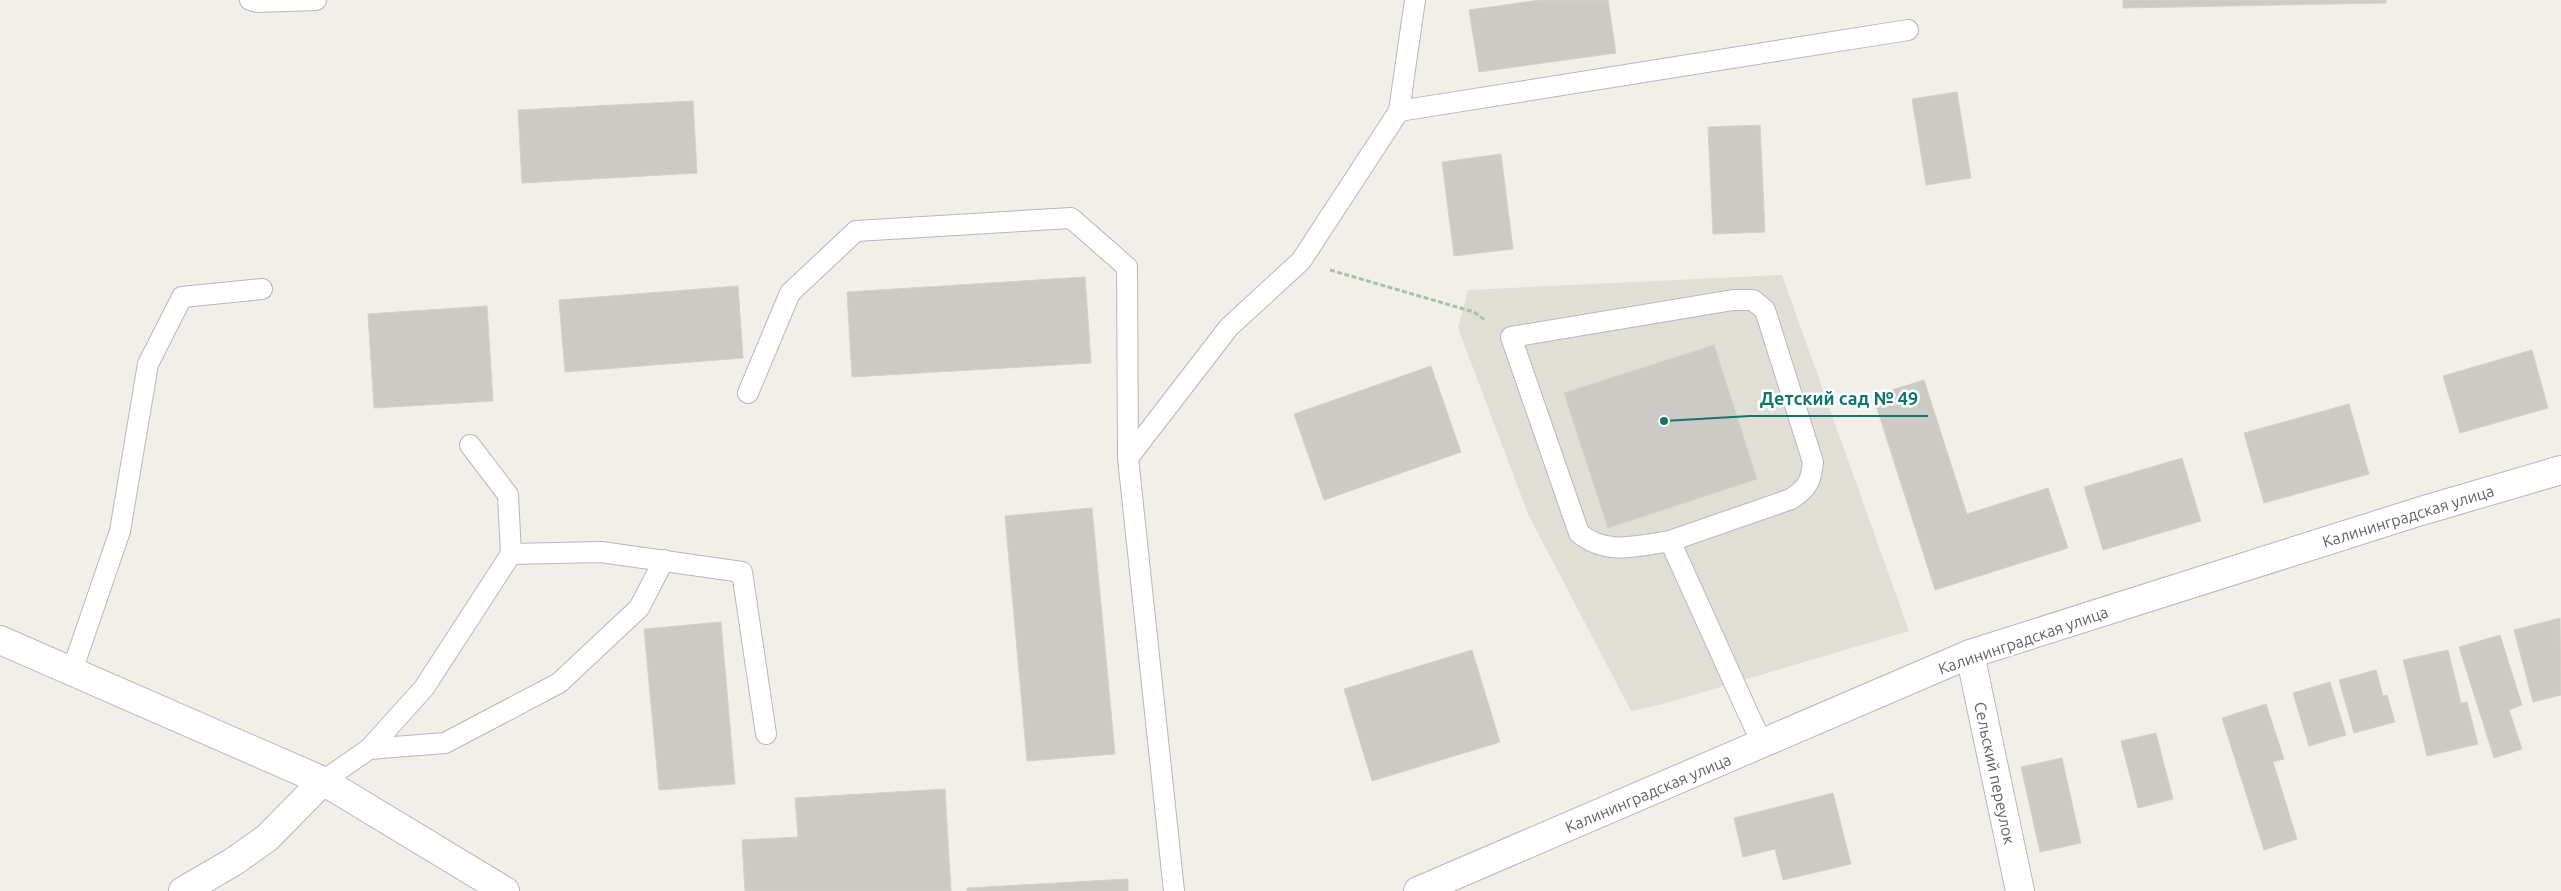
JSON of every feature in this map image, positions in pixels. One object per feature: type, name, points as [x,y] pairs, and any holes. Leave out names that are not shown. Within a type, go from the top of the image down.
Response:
[{"type":"street","name":"Калининградская улица","points":[[1418,891],[1970,654],[2421,511],[2561,470]]},
{"type":"street","points":[[0,640],[323,781],[505,891]]},
{"type":"street","name":"Сельский переулок","points":[[1970,654],[2020,891]]},
{"type":"street","points":[[183,891],[234,862],[267,838],[323,781]]},
{"type":"lane","points":[[250,0],[257,2],[316,0]]},
{"type":"lane","points":[[1128,458],[1229,327],[1301,262],[1400,111],[1415,0]]},
{"type":"lane","points":[[1400,111],[1908,30]]},
{"type":"lane","points":[[748,393],[790,293],[856,231],[1071,218],[1127,267],[1128,458],[1174,891]]},
{"type":"lane","points":[[72,671],[120,531],[148,364],[182,297],[262,289]]},
{"type":"lane","points":[[1733,300],[1753,300],[1765,310],[1813,462],[1812,474],[1805,489],[1791,499],[1670,541],[1617,549],[1589,542],[1579,533],[1511,337],[1733,300]]},
{"type":"lane","points":[[323,781],[369,749],[424,688],[512,554],[508,495],[470,446]]},
{"type":"lane","points":[[1670,541],[1762,744]]},
{"type":"lane","points":[[512,554],[601,552],[742,572],[766,734]]},
{"type":"lane","points":[[369,749],[445,743],[559,683],[640,608],[664,560]]},
{"type":"path","points":[[1301,262],[1474,312],[1511,337]]},
{"type":"shaded area","points":[[1782,275],[1909,631],[1663,704],[1631,711],[1528,514],[1458,328],[1468,290]]},
{"type":"building","points":[[1540,0],[1608,0],[1616,53],[1479,72],[1469,10]]},
{"type":"building","points":[[2123,0],[2386,0],[2386,3],[2123,8]]},
{"type":"building","points":[[1957,92],[1971,178],[1926,185],[1912,99]]},
{"type":"building","points":[[693,101],[697,173],[522,183],[518,110]]},
{"type":"building","points":[[1760,125],[1765,232],[1713,234],[1708,127]]},
{"type":"building","points":[[1501,154],[1513,249],[1454,256],[1442,162]]},
{"type":"building","points":[[1085,277],[1091,363],[852,377],[847,292]]},
{"type":"building","points":[[738,286],[743,358],[565,372],[559,300]]},
{"type":"building","points":[[487,306],[493,401],[374,408],[368,314]]},
{"type":"building","points":[[1714,345],[1757,479],[1608,528],[1564,393]]},
{"type":"building","points":[[2532,350],[2548,408],[2460,433],[2443,376]]},
{"type":"building","points":[[1431,366],[1461,452],[1324,500],[1294,414]]},
{"type":"building","points":[[1924,380],[1967,514],[2048,488],[2068,548],[1935,590],[1873,396]]},
{"type":"building","points":[[2349,404],[2369,474],[2264,503],[2244,433]]},
{"type":"building","points":[[2182,458],[2201,521],[2103,550],[2084,487]]},
{"type":"building","points":[[1092,508],[1115,754],[1027,761],[1005,516]]},
{"type":"building","points":[[2560,618],[2561,695],[2533,702],[2514,630]]},
{"type":"building","points":[[721,622],[735,784],[659,790],[644,629]]},
{"type":"building","points":[[2500,635],[2522,705],[2509,710],[2522,749],[2494,758],[2459,647]]},
{"type":"building","points":[[1472,650],[1500,742],[1372,781],[1344,689]]},
{"type":"building","points":[[2448,650],[2461,703],[2467,702],[2478,744],[2427,756],[2403,660]]},
{"type":"building","points":[[2376,670],[2383,696],[2387,695],[2395,722],[2354,733],[2339,680]]},
{"type":"building","points":[[2330,682],[2346,735],[2309,746],[2293,693]]},
{"type":"building","points":[[2266,704],[2284,759],[2273,762],[2297,839],[2264,850],[2222,718]]},
{"type":"building","points":[[2156,733],[2173,799],[2138,808],[2121,741]]},
{"type":"building","points":[[2062,758],[2081,843],[2040,852],[2021,767]]},
{"type":"building","points":[[945,789],[951,891],[745,891],[742,840],[798,837],[795,798]]},
{"type":"building","points":[[1833,793],[1851,864],[1783,880],[1775,849],[1743,857],[1734,818]]},
{"type":"building","points":[[1128,879],[1128,891],[967,891],[967,888]]},
{"type":"place","name":"Детский сад № 49","points":[[1664,421]]}]
